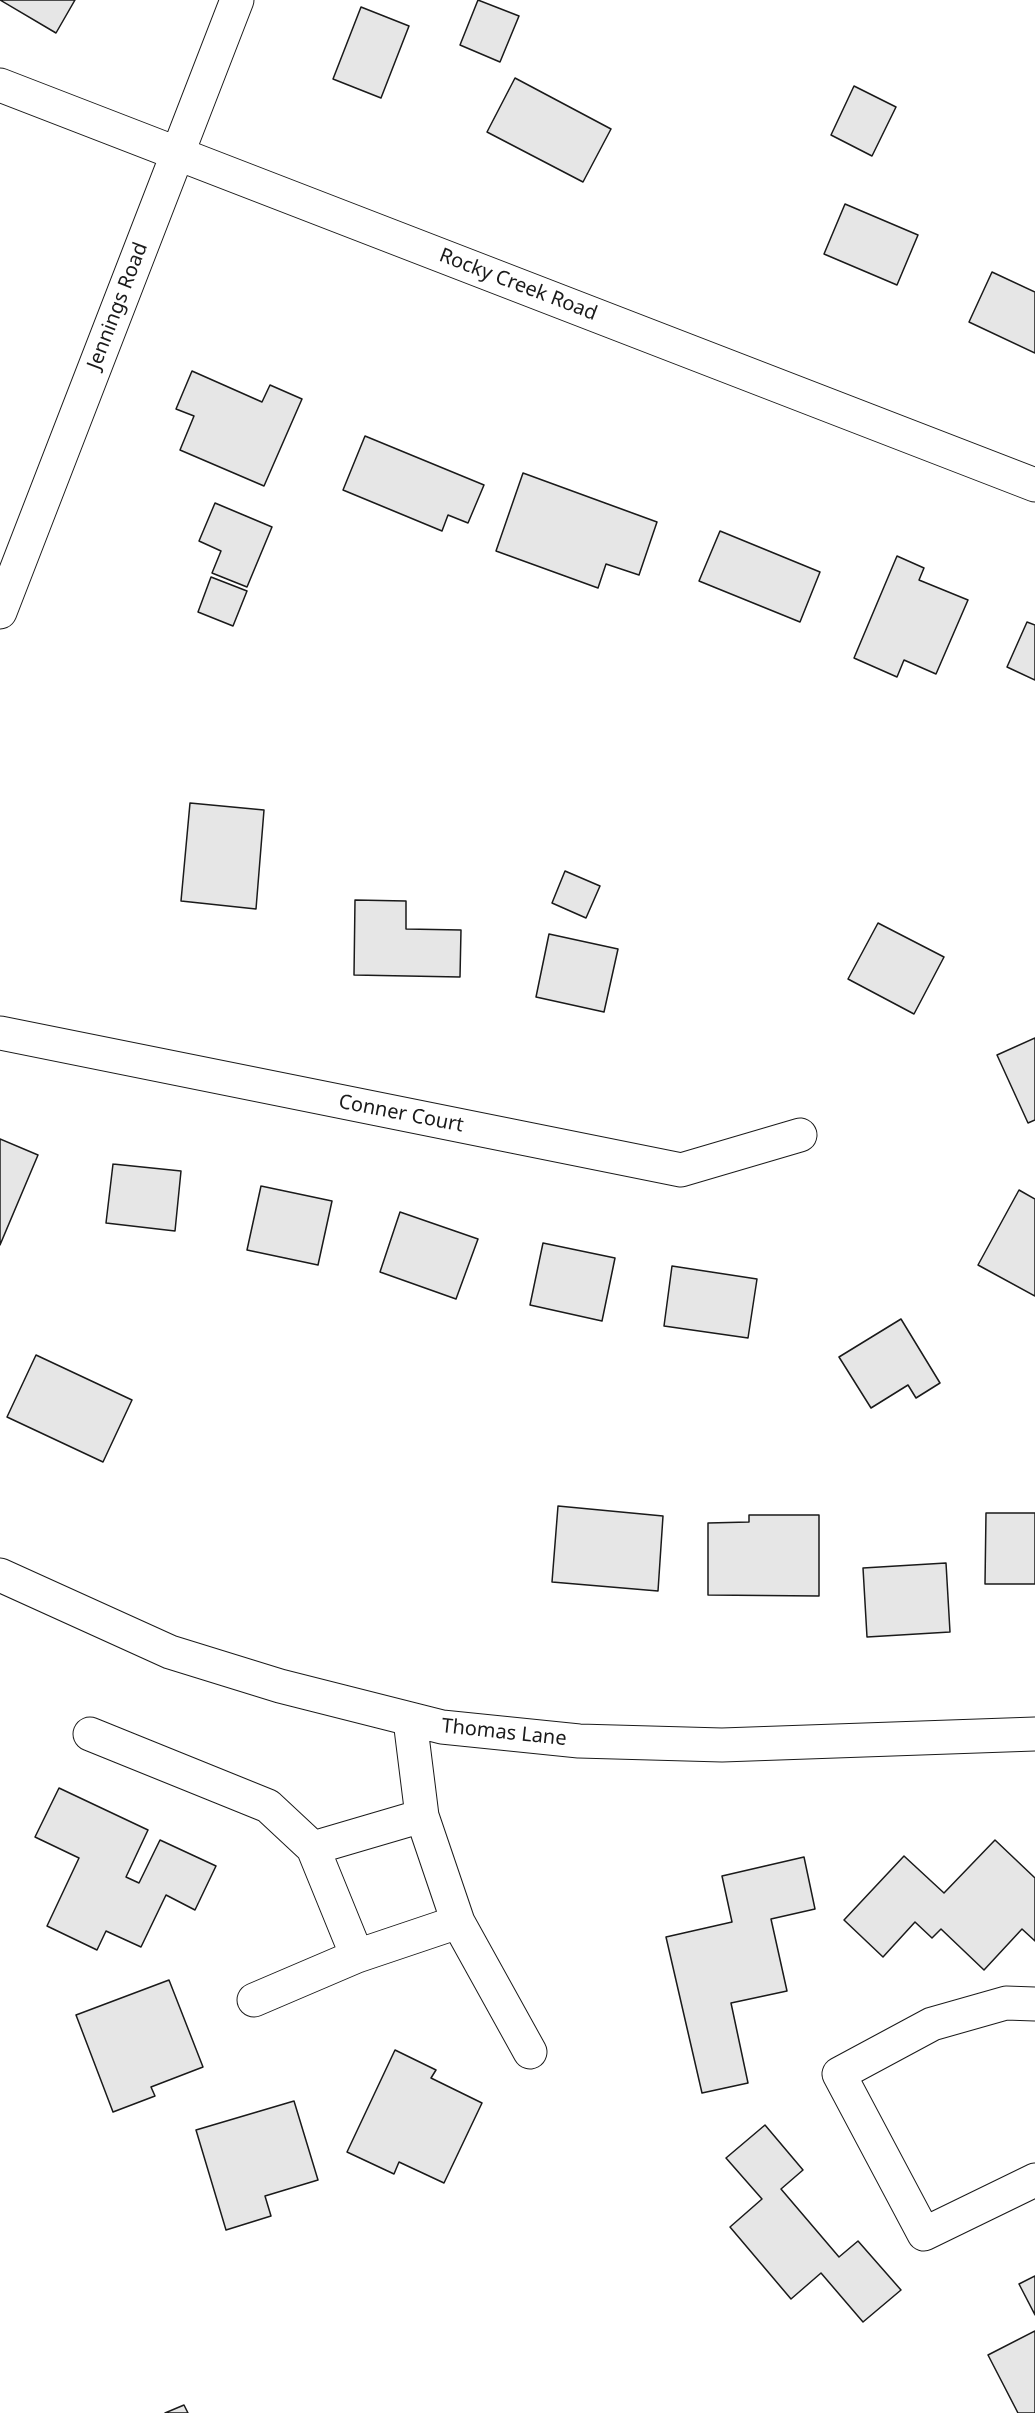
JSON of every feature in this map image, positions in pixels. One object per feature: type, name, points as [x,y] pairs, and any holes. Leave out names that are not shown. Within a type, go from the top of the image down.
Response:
[{"type":"street","name":"Jennings Road","points":[[0,612],[237,0]]},
{"type":"street","name":"Rocky Creek Road","points":[[0,86],[1035,485]]},
{"type":"street","name":"Conner Court","points":[[0,1033],[681,1170],[800,1135]]},
{"type":"street","name":"Thomas Lane","points":[[0,1575],[170,1652],[280,1686],[442,1727],[556,1739],[722,1745],[1035,1734]]},
{"type":"street","points":[[410,1720],[422,1816],[458,1922],[530,2052]]},
{"type":"street","points":[[90,1734],[268,1806],[313,1848],[357,1956]]},
{"type":"street","points":[[313,1848],[422,1816]]},
{"type":"street","points":[[254,2000],[357,1956],[458,1922]]},
{"type":"street","points":[[1035,2004],[1006,2003],[932,2024],[839,2074],[924,2234],[1035,2180]]},
{"type":"building","points":[[0,0],[75,0],[56,33]]},
{"type":"building","points":[[478,0],[519,16],[500,62],[460,45]]},
{"type":"building","points":[[361,7],[409,26],[381,98],[333,79]]},
{"type":"building","points":[[515,78],[611,129],[583,182],[487,132]]},
{"type":"building","points":[[854,86],[896,107],[872,156],[831,135]]},
{"type":"building","points":[[845,204],[918,235],[897,285],[824,254]]},
{"type":"building","points":[[992,272],[1035,292],[1035,353],[969,322]]},
{"type":"building","points":[[192,371],[262,402],[270,385],[302,399],[264,486],[180,450],[194,416],[176,409]]},
{"type":"building","points":[[365,436],[484,485],[468,523],[448,515],[442,531],[343,490]]},
{"type":"building","points":[[523,473],[657,522],[639,575],[606,564],[598,588],[496,551]]},
{"type":"building","points":[[215,503],[272,527],[247,587],[212,573],[221,551],[199,541]]},
{"type":"building","points":[[720,531],[820,572],[800,622],[699,581]]},
{"type":"building","points":[[897,556],[924,568],[919,580],[968,600],[936,674],[904,660],[897,677],[854,658]]},
{"type":"building","points":[[211,577],[247,591],[233,626],[198,612]]},
{"type":"building","points":[[1027,622],[1035,625],[1035,680],[1007,667]]},
{"type":"building","points":[[190,803],[264,810],[256,909],[181,901]]},
{"type":"building","points":[[565,871],[600,886],[586,918],[552,903]]},
{"type":"building","points":[[355,900],[406,901],[406,929],[461,930],[460,977],[354,975]]},
{"type":"building","points":[[878,923],[944,957],[914,1014],[848,979]]},
{"type":"building","points":[[549,934],[618,949],[604,1012],[536,997]]},
{"type":"building","points":[[1035,1038],[1035,1120],[1028,1123],[997,1055]]},
{"type":"building","points":[[0,1139],[38,1155],[0,1245]]},
{"type":"building","points":[[113,1164],[181,1171],[175,1231],[106,1223]]},
{"type":"building","points":[[261,1186],[332,1201],[318,1265],[247,1250]]},
{"type":"building","points":[[1019,1190],[1035,1199],[1035,1296],[978,1265]]},
{"type":"building","points":[[400,1212],[478,1239],[456,1299],[380,1272]]},
{"type":"building","points":[[543,1243],[615,1258],[602,1321],[530,1305]]},
{"type":"building","points":[[672,1266],[757,1279],[748,1338],[664,1326]]},
{"type":"building","points":[[901,1319],[940,1383],[916,1398],[908,1385],[871,1408],[839,1357]]},
{"type":"building","points":[[36,1355],[132,1400],[103,1462],[7,1417]]},
{"type":"building","points":[[558,1506],[663,1516],[658,1591],[552,1582]]},
{"type":"building","points":[[986,1513],[1035,1513],[1035,1584],[985,1584]]},
{"type":"building","points":[[749,1515],[819,1515],[819,1596],[708,1595],[708,1523],[749,1522]]},
{"type":"building","points":[[946,1563],[950,1632],[867,1637],[863,1568]]},
{"type":"building","points":[[59,1788],[148,1830],[126,1877],[139,1883],[160,1840],[216,1866],[195,1910],[166,1895],[141,1947],[106,1931],[97,1950],[47,1926],[79,1858],[35,1837]]},
{"type":"building","points":[[995,1840],[1035,1878],[1035,1941],[1022,1929],[984,1970],[941,1929],[932,1938],[915,1922],[883,1957],[844,1920],[904,1856],[944,1893]]},
{"type":"building","points":[[804,1857],[815,1909],[771,1919],[787,1991],[731,2003],[748,2083],[702,2093],[666,1937],[732,1922],[722,1876]]},
{"type":"building","points":[[169,1980],[203,2067],[151,2087],[155,2096],[113,2112],[76,2015]]},
{"type":"building","points":[[395,2050],[436,2070],[431,2078],[482,2103],[444,2183],[399,2162],[394,2174],[347,2152]]},
{"type":"building","points":[[294,2101],[318,2180],[265,2196],[271,2216],[226,2230],[196,2130]]},
{"type":"building","points":[[765,2125],[803,2170],[781,2189],[839,2257],[858,2241],[901,2290],[863,2322],[821,2273],[791,2299],[730,2227],[762,2199],[726,2158]]},
{"type":"building","points":[[1035,2276],[1035,2315],[1019,2284]]},
{"type":"building","points":[[1035,2331],[1035,2413],[1018,2413],[988,2355]]},
{"type":"building","points":[[184,2405],[188,2413],[165,2413]]}]
